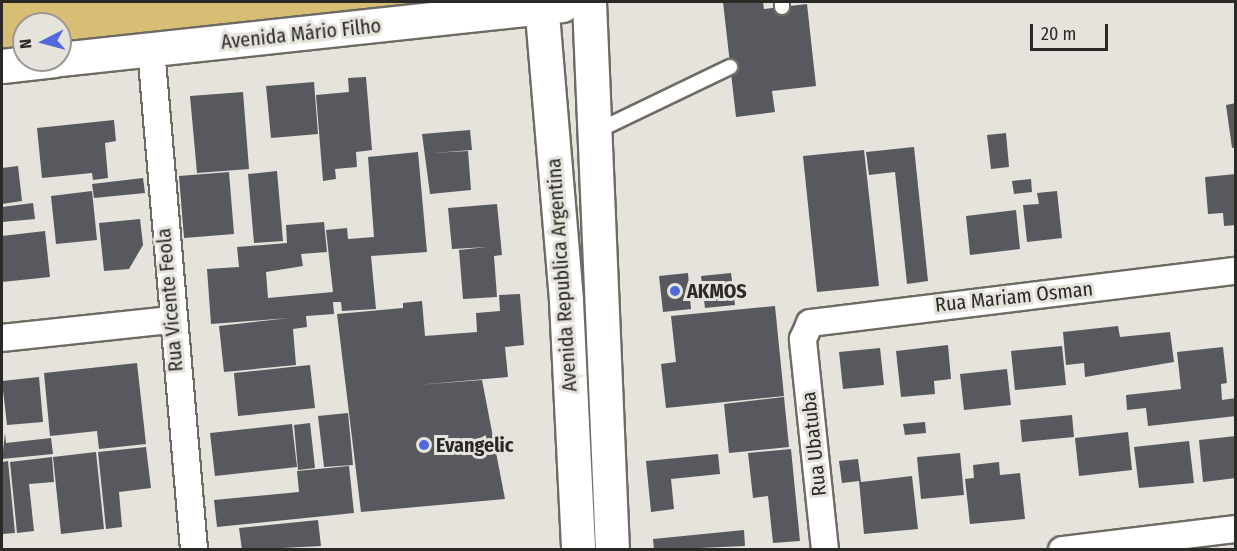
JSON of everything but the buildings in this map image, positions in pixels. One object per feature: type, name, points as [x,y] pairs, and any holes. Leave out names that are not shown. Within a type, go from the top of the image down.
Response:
[{"type":"main road","name":"Avenida Republica Argentina","points":[[589,2],[612,549]]},
{"type":"main road","name":"Avenida Republica Argentina","points":[[552,4],[578,549]]},
{"type":"main road","name":"Avenida Mário Filho","points":[[72,58],[552,4]]},
{"type":"street","name":"Rua Vicente Feola","points":[[151,50],[170,320],[194,549]]},
{"type":"street","name":"Rua Mariam Osman","points":[[803,339],[810,324],[826,318],[1236,271]]},
{"type":"street","points":[[2,338],[170,320]]},
{"type":"street","name":"Rua Ubatuba","points":[[803,339],[825,549]]},
{"type":"street","points":[[1062,549],[1236,529]]},
{"type":"lane","points":[[595,132],[730,67]]},
{"type":"shaded area","points":[[2,2],[460,2],[72,42],[72,12],[12,12],[12,49],[2,50]]},
{"type":"place","name":"AKMOS","points":[[675,291]]},
{"type":"place","name":"Evangelic","points":[[424,445]]}]
